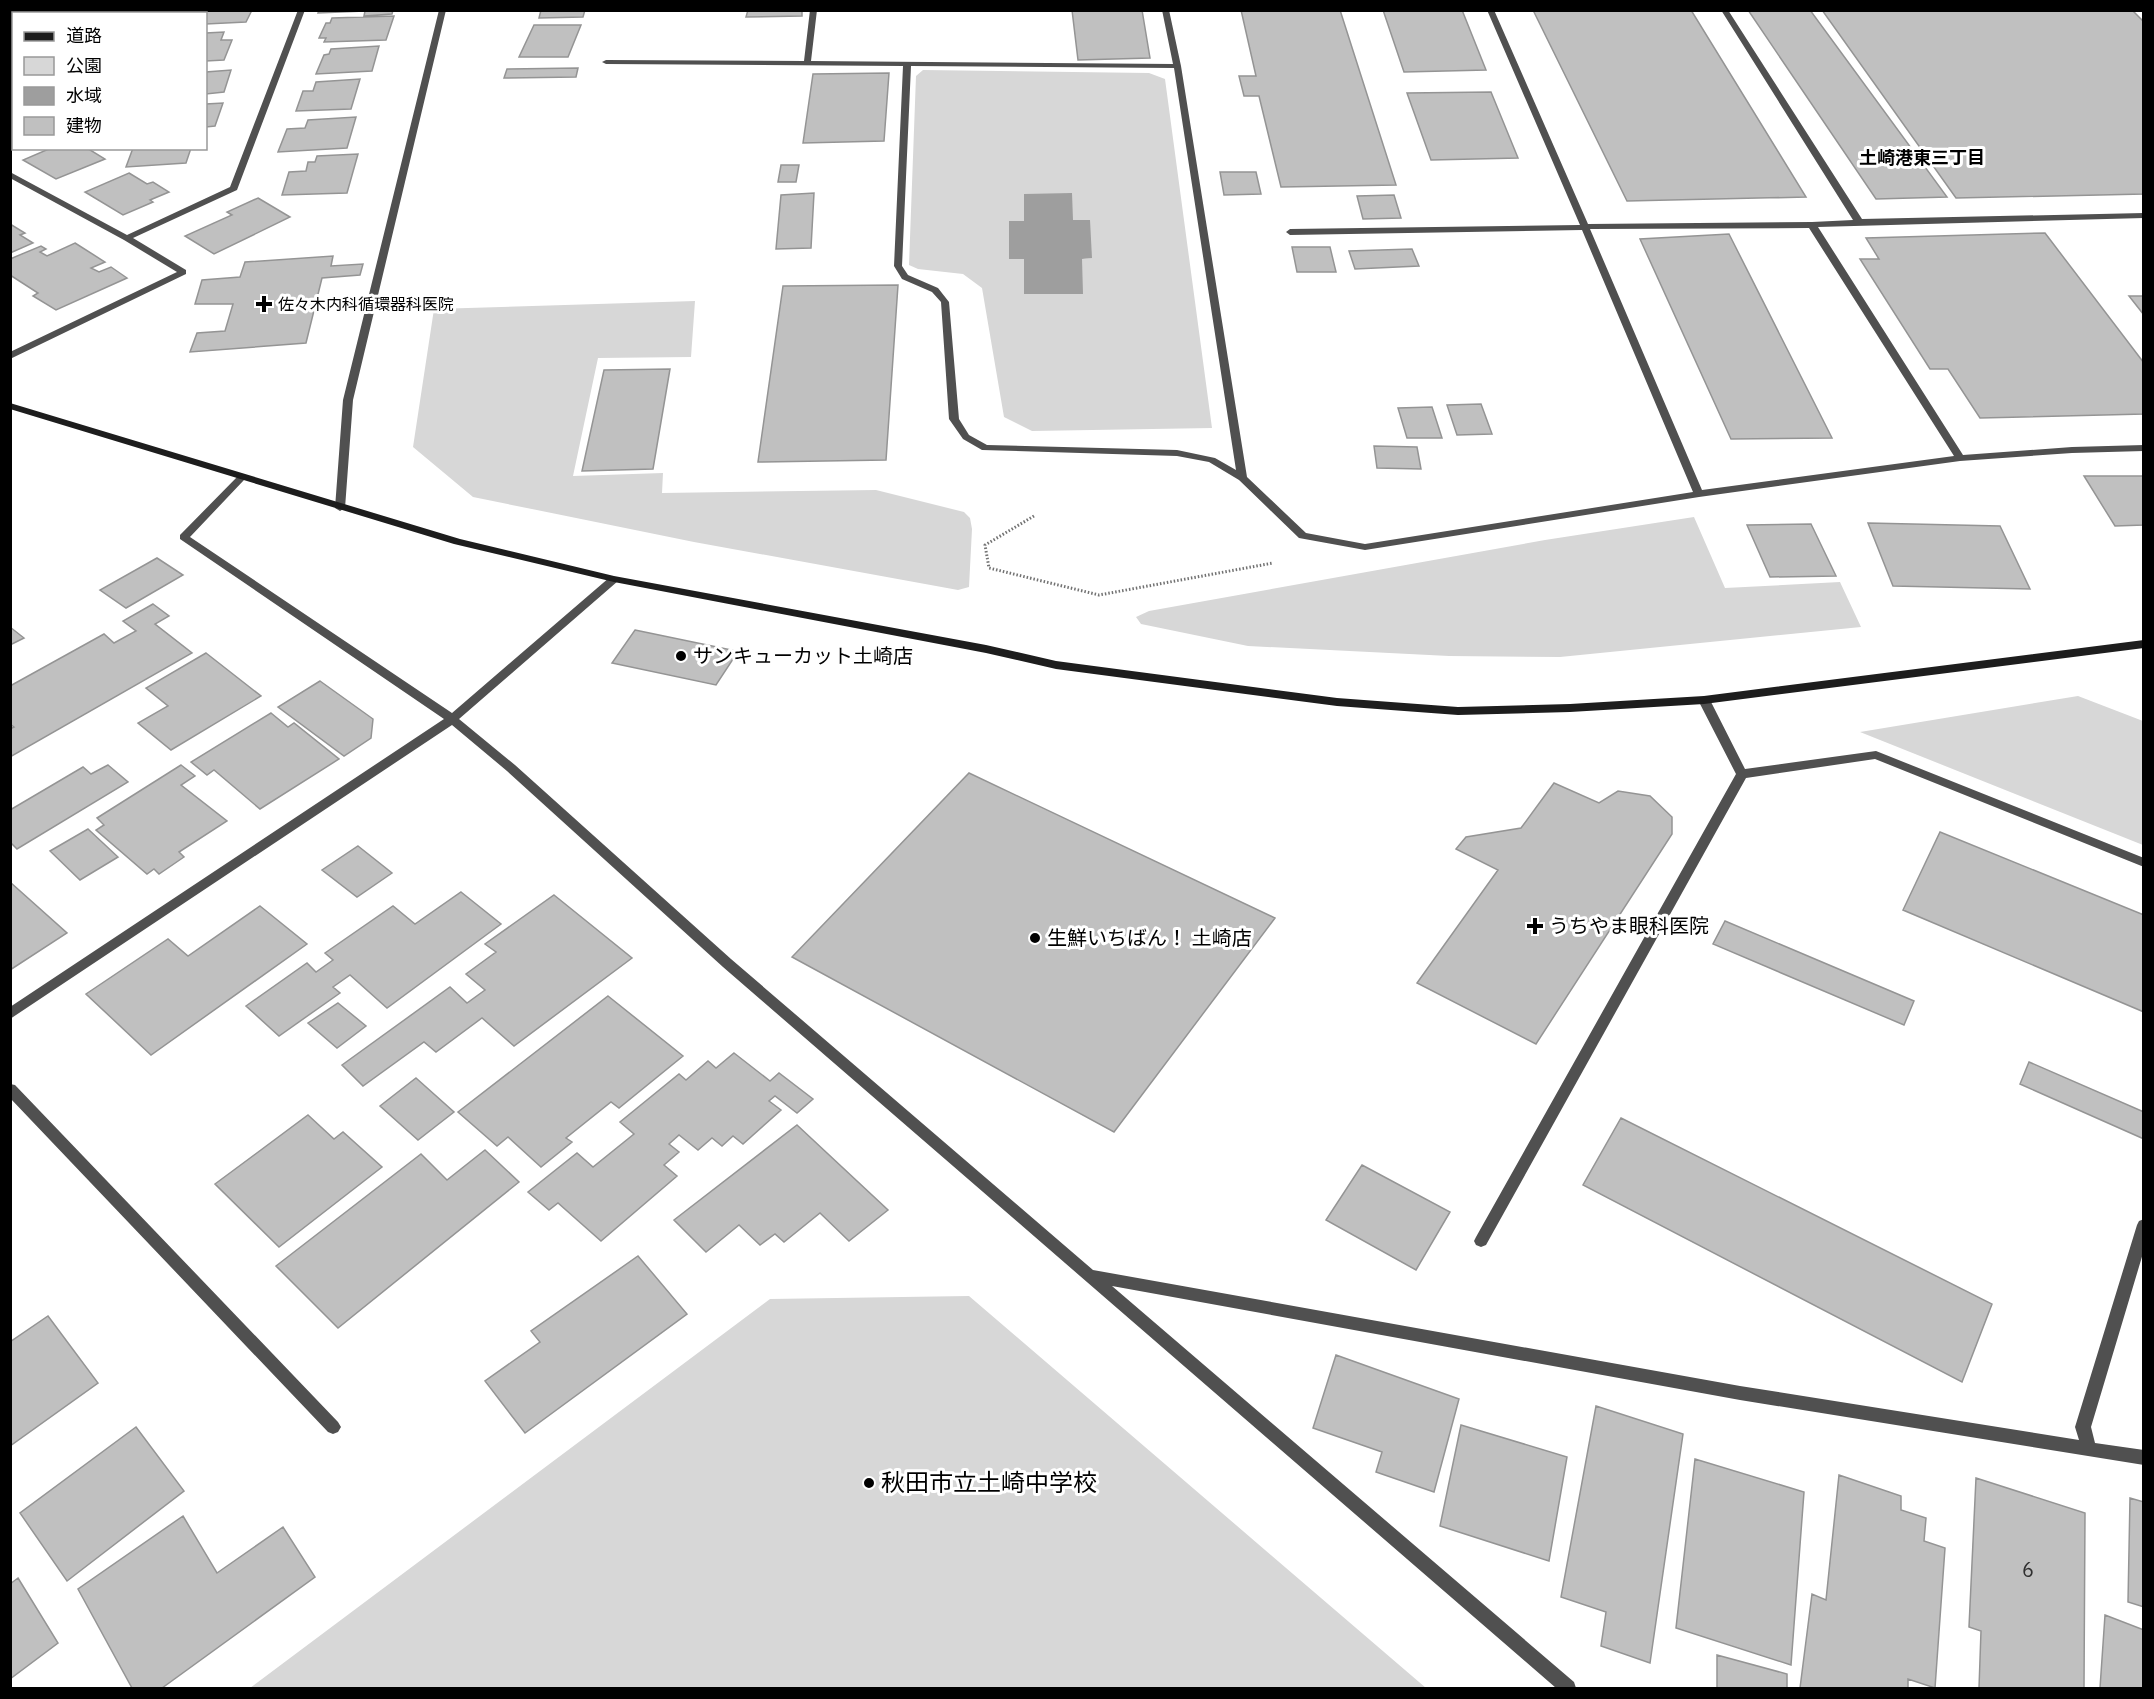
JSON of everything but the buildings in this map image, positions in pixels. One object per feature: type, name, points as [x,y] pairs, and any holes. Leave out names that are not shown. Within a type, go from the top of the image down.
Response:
[{"type":"street","points":[[127,238],[234,188],[302,10]]},
{"type":"street","points":[[340,508],[348,400],[443,10]]},
{"type":"street","points":[[807,63],[814,10]]},
{"type":"street","points":[[1165,10],[1177,66],[1242,478]]},
{"type":"street","points":[[1490,10],[1699,494],[1960,458],[2072,450],[2144,448]]},
{"type":"street","points":[[1724,10],[1859,222]]},
{"type":"street","points":[[606,62],[1177,66]]},
{"type":"street","points":[[907,64],[898,266],[905,277],[934,290],[945,302],[954,419],[966,437],[985,448],[1177,453],[1212,460],[1242,478],[1302,536],[1365,547],[1706,493]]},
{"type":"street","points":[[10,174],[127,238],[183,272],[10,356]]},
{"type":"street","points":[[1290,231],[1812,225],[2144,215]]},
{"type":"street","points":[[1812,225],[1960,458]]},
{"type":"street","points":[[10,406],[458,542],[614,579],[975,647],[1056,665],[1337,702],[1458,711],[1570,708],[1704,700],[2144,644]]},
{"type":"street","points":[[241,478],[184,537],[452,719],[511,768],[727,963],[1568,1689]]},
{"type":"street","points":[[10,1014],[452,719],[614,579]]},
{"type":"street","points":[[1704,700],[1742,774]]},
{"type":"street","points":[[1742,774],[1876,755],[2144,863]]},
{"type":"street","points":[[1480,1241],[1742,774]]},
{"type":"street","points":[[10,1089],[333,1427]]},
{"type":"street","points":[[2089,1449],[2083,1427],[2144,1225]]},
{"type":"street","points":[[1091,1275],[1740,1393],[2144,1458]]},
{"type":"path","points":[[1034,516],[986,545],[989,568],[1099,596],[1274,563]]},
{"type":"green space","points":[[923,70],[1149,73],[1165,79],[1212,428],[1032,431],[1004,417],[982,288],[963,274],[918,269],[909,265],[916,76]],"holes":[[[1089,220],[1091,258],[1082,259],[1024,294],[1024,259],[1009,258],[1009,222]]]},
{"type":"green space","points":[[695,301],[691,357],[598,358],[573,476],[663,473],[662,493],[876,490],[964,512],[970,518],[972,529],[969,587],[958,590],[694,542],[473,497],[413,447],[434,309]]},
{"type":"green space","points":[[1694,517],[1725,588],[1840,582],[1861,627],[1560,657],[1449,656],[1248,646],[1141,624],[1136,617],[1149,611],[1545,540]]},
{"type":"green space","points":[[2078,696],[2143,721],[2143,845],[1860,732]]},
{"type":"green space","name":"秋田市立土崎中学校","points":[[969,1296],[1426,1688],[250,1688],[770,1299]]},
{"type":"water","points":[[1072,193],[1073,220],[1090,220],[1092,258],[1082,259],[1083,294],[1024,294],[1024,259],[1009,259],[1009,221],[1024,221],[1024,194]]},
{"type":"place","name":"佐々木内科循環器科医院","points":[[264,304]]},
{"type":"place","name":"サンキューカット土崎店","points":[[681,656]]},
{"type":"place","name":"うちやま眼科医院","points":[[1535,926]]},
{"type":"place","name":"生鮮いちばん！ 土崎店","points":[[1035,938]]},
{"type":"place","name":"秋田市立土崎中学校","points":[[869,1483]]},
{"type":"district","name":"土崎港東三丁目","points":[[1922,158]]}]
